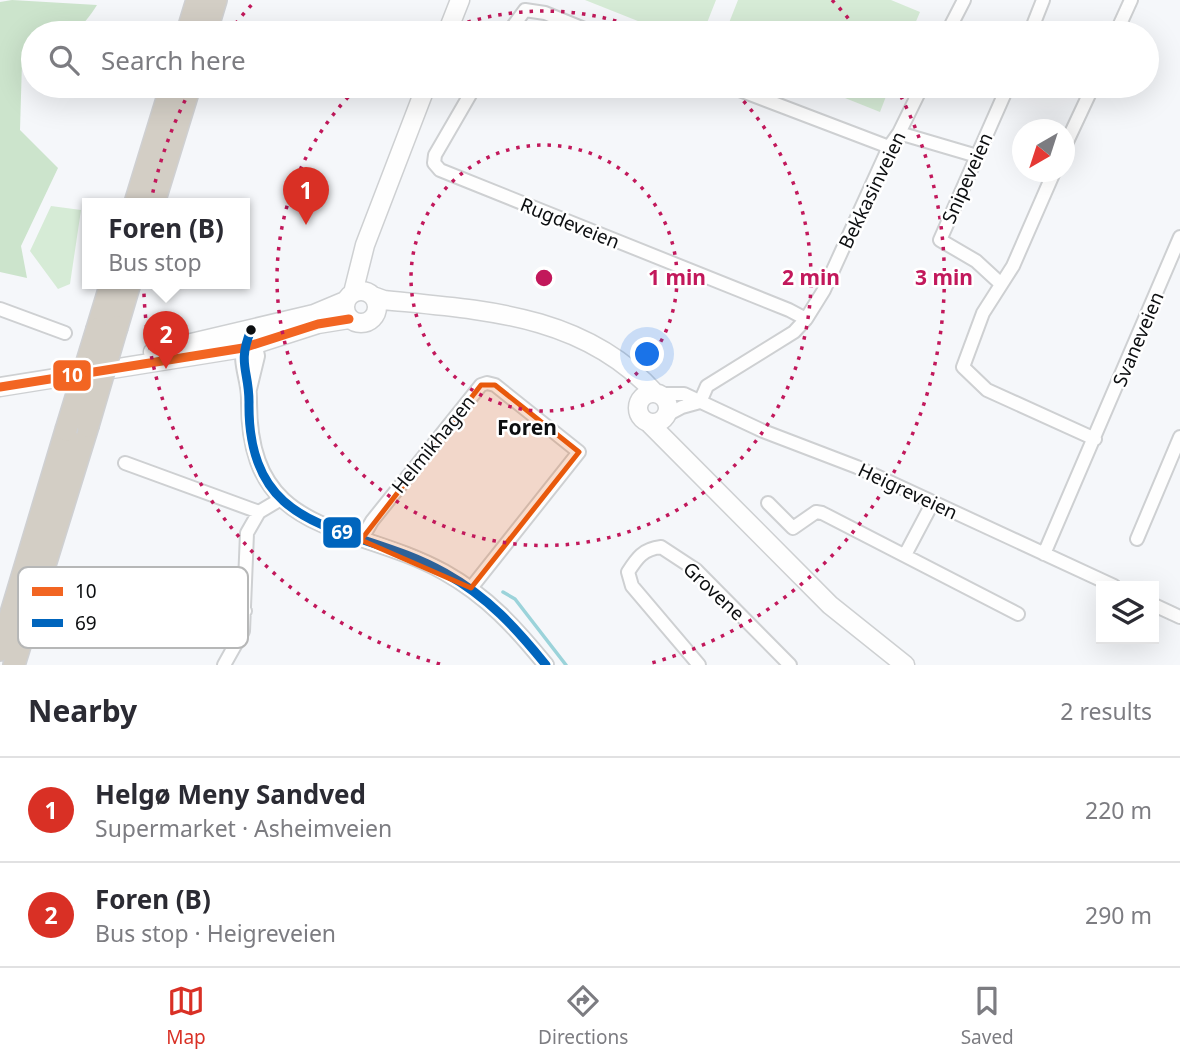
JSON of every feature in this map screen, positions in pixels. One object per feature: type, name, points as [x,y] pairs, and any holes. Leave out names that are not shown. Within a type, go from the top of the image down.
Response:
[{"type":"highway","points":[[191,21],[197,0]]},
{"type":"highway","points":[[210,21],[216,0]]},
{"type":"highway","points":[[137,198],[167,98]]},
{"type":"highway","points":[[156,198],[186,98]]},
{"type":"highway","points":[[107,328],[110,289]]},
{"type":"highway","points":[[40,567],[107,328],[127,289]]},
{"type":"highway","points":[[29,567],[77,428]]},
{"type":"highway","points":[[0,650],[18,598]]},
{"type":"highway","points":[[14,665],[19,648]]},
{"type":"main road","points":[[452,21],[460,0]]},
{"type":"main road","points":[[349,319],[344,311],[360,296],[373,228],[422,98]]},
{"type":"main road","points":[[360,296],[377,306],[375,316]]},
{"type":"main road","points":[[250,341],[360,296],[476,308],[530,319],[574,336],[639,375],[668,404],[661,418]]},
{"type":"main road","points":[[0,387],[250,341],[318,324],[349,319],[363,324],[375,316],[441,306]]},
{"type":"main road","points":[[616,361],[632,383],[639,415],[661,418]]},
{"type":"main road","points":[[638,403],[643,396],[658,394]]},
{"type":"main road","points":[[661,418],[687,463],[830,605],[905,665]]},
{"type":"street","points":[[953,21],[964,0]]},
{"type":"street","points":[[1035,21],[1043,0]]},
{"type":"street","points":[[1121,21],[1131,0]]},
{"type":"street","points":[[517,21],[525,10],[545,13],[565,21]]},
{"type":"street","name":"Rugdeveien","points":[[468,98],[435,155],[434,163],[450,176],[806,319]]},
{"type":"street","points":[[761,98],[889,146]]},
{"type":"street","name":"Bekkasinveien","points":[[700,402],[708,386],[784,339],[806,319],[824,290],[889,146],[900,132],[916,98]]},
{"type":"street","name":"Snipeveien","points":[[1002,284],[975,261],[940,240],[1004,98]]},
{"type":"street","points":[[1075,126],[1088,98]]},
{"type":"street","points":[[900,132],[977,156]]},
{"type":"street","points":[[1050,182],[1035,220],[984,313],[963,367],[987,390],[1095,439]]},
{"type":"street","name":"Svaneveien","points":[[1044,554],[1180,237]]},
{"type":"street","points":[[0,309],[65,333]]},
{"type":"street","points":[[250,341],[245,380],[249,389],[249,427],[254,451],[266,478],[281,499],[310,520],[442,571],[471,588],[512,623],[546,665]]},
{"type":"street","name":"Helmikhagen","points":[[361,540],[372,521],[481,385],[495,385],[579,452],[471,588]]},
{"type":"street","name":"Heigreveien","points":[[658,394],[684,394],[857,467],[1103,581]]},
{"type":"street","points":[[661,418],[700,402]]},
{"type":"street","points":[[1137,539],[1180,438]]},
{"type":"street","points":[[125,463],[259,512]]},
{"type":"street","points":[[246,567],[247,533],[259,512],[281,499]]},
{"type":"street","points":[[905,555],[933,502]]},
{"type":"street","points":[[768,503],[793,528],[816,512],[822,513],[1018,614]]},
{"type":"street","name":"Grovene","points":[[699,665],[632,586],[628,572],[639,555],[650,548],[661,547],[696,570],[790,665]]},
{"type":"street","points":[[1159,607],[1180,617]]},
{"type":"street","points":[[224,665],[235,648]]},
{"type":"street","points":[[675,661],[685,650]]},
{"type":"highlighted area","points":[[481,385],[495,385],[579,452],[471,588],[361,540]]},
{"type":"green space","points":[[12,0],[97,5],[86,21],[21,21],[20,130],[58,168],[21,246],[27,278],[0,272],[0,2]]},
{"type":"green space","points":[[585,0],[716,0],[708,21],[638,21]]},
{"type":"green space","points":[[738,0],[891,0],[920,12],[916,21],[730,21]]},
{"type":"green space","points":[[845,98],[885,98],[880,112]]},
{"type":"green space","points":[[51,206],[81,210],[70,284],[58,289],[30,251]]},
{"type":"waterway","points":[[503,592],[515,599],[566,665]]},
{"type":"transit line","name":"10","points":[[0,387],[243,348],[318,324],[349,319]]},
{"type":"transit line","name":"69","points":[[251,330],[244,359],[253,447],[266,480],[287,504],[313,520],[411,557],[460,582],[500,614],[546,665]]},
{"type":"place","name":"Helgø Meny Sandved","points":[[306,225]]},
{"type":"place","name":"Foren (B)","points":[[166,369]]},
{"type":"district","name":"Foren","points":[[527,428]]}]
